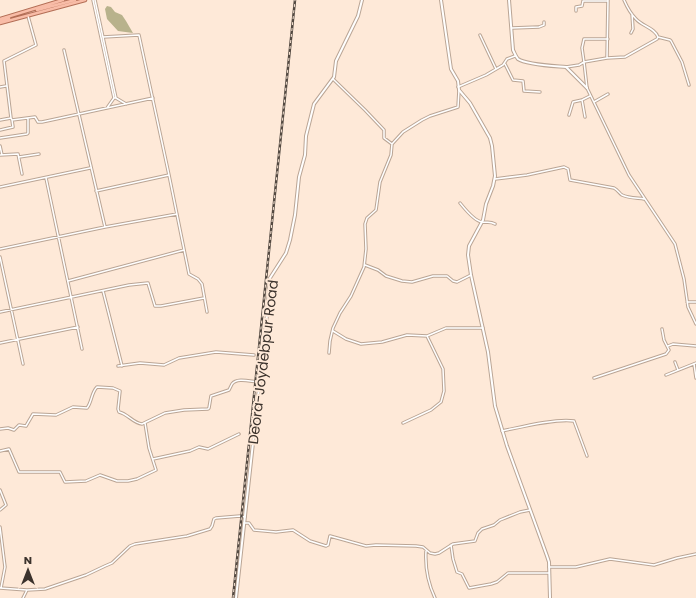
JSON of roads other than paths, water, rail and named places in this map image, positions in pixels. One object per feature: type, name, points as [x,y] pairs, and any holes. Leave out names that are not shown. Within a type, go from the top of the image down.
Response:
[{"type":"main road","points":[[0,21],[63,0]]},
{"type":"main road","points":[[0,21],[75,0]]},
{"type":"main road","points":[[0,21],[85,0]]},
{"type":"street","points":[[94,0],[115,98],[107,108]]},
{"type":"street","points":[[94,0],[115,98]]},
{"type":"street","name":"Deora-Joydebpur Road","points":[[236,598],[270,281],[289,245],[296,216],[299,177],[305,155],[306,136],[314,104],[326,85],[333,79],[336,61],[358,16],[362,0]]},
{"type":"street","points":[[329,353],[330,341],[340,313],[351,296],[364,265],[366,249],[365,224],[368,218],[376,210],[380,182],[391,155],[392,144],[403,132],[422,120],[458,107],[458,81],[451,69],[441,0]]},
{"type":"street","points":[[509,0],[513,50],[515,56],[523,61],[550,66],[566,67],[580,65],[584,62],[624,56],[657,39],[658,37]]},
{"type":"street","points":[[576,11],[576,7],[582,6],[583,1],[608,0],[607,58]]},
{"type":"street","points":[[624,0],[636,20],[653,30],[658,37],[672,41],[682,62],[689,85]]},
{"type":"street","points":[[631,33],[633,29],[632,14]]},
{"type":"street","points":[[0,130],[13,127],[6,86],[4,61],[36,45],[28,15]]},
{"type":"street","points":[[512,28],[539,27],[544,25],[544,22]]},
{"type":"street","points":[[103,38],[140,35],[189,274],[198,279],[202,284],[207,312]]},
{"type":"street","points":[[480,35],[496,70]]},
{"type":"street","points":[[587,88],[582,48],[583,40],[608,39]]},
{"type":"street","points":[[64,50],[105,227]]},
{"type":"street","points":[[458,87],[470,83],[496,70],[505,64],[507,59],[515,56]]},
{"type":"street","points":[[505,64],[513,80],[523,81],[524,91],[540,92]]},
{"type":"street","points":[[566,67],[587,88],[629,175],[674,244],[684,279],[687,302],[696,324]]},
{"type":"street","points":[[333,79],[384,130],[384,138],[392,144]]},
{"type":"street","points":[[0,87],[6,86]]},
{"type":"street","points":[[459,90],[470,103],[491,141],[495,179],[482,222],[469,246],[468,255],[488,352],[495,406],[502,431],[545,550],[549,567],[550,598]]},
{"type":"street","points":[[594,102],[608,94]]},
{"type":"street","points":[[569,114],[573,102],[591,96]]},
{"type":"street","points":[[115,98],[127,104]]},
{"type":"street","points":[[0,120],[35,117],[38,122],[42,122],[153,98]]},
{"type":"street","points":[[582,100],[585,117]]},
{"type":"street","points":[[0,138],[27,134],[28,118]]},
{"type":"street","points":[[0,146],[1,155],[16,153],[19,157],[22,174]]},
{"type":"street","points":[[19,157],[39,154]]},
{"type":"street","points":[[495,179],[527,175],[564,167],[568,169],[570,180],[614,188],[617,189],[622,195],[644,198]]},
{"type":"street","points":[[0,187],[91,168]]},
{"type":"street","points":[[96,190],[169,175]]},
{"type":"street","points":[[46,178],[82,349]]},
{"type":"street","points":[[460,203],[472,216],[482,222],[488,221],[495,224]]},
{"type":"street","points":[[0,249],[105,227],[177,214]]},
{"type":"street","points":[[68,281],[184,250]]},
{"type":"street","points":[[0,257],[22,364]]},
{"type":"street","points":[[364,265],[378,270],[386,276],[402,281],[412,282],[433,276],[447,276],[457,282],[471,274]]},
{"type":"street","points":[[0,312],[129,285],[148,283],[154,306],[204,298]]},
{"type":"street","points":[[103,291],[122,366]]},
{"type":"street","points":[[687,302],[696,302]]},
{"type":"street","points":[[0,343],[78,326]]},
{"type":"street","points":[[333,331],[346,339],[361,344],[382,342],[407,335],[427,336],[446,328],[483,328]]},
{"type":"street","points":[[594,378],[666,354],[669,350],[664,340],[662,329]]},
{"type":"street","points":[[403,423],[431,410],[441,402],[444,391],[443,370],[427,336]]},
{"type":"street","points":[[668,346],[673,344],[696,346]]},
{"type":"street","points":[[118,366],[140,363],[164,365],[179,358],[216,352],[254,355]]},
{"type":"street","points":[[675,362],[678,370]]},
{"type":"street","points":[[666,375],[695,364],[696,378]]},
{"type":"street","points":[[0,429],[8,428],[14,430],[19,425],[26,426],[33,414],[56,415],[73,407],[87,408],[89,406],[93,391],[98,387],[113,388],[120,391],[119,412],[125,413],[138,423],[145,423],[165,413],[184,410],[208,410],[211,396],[229,390],[235,382],[259,382]]},
{"type":"street","points":[[502,431],[538,424],[570,420],[574,421],[587,456]]},
{"type":"street","points":[[0,451],[9,449],[19,472],[60,472],[64,481],[72,482],[86,481],[100,475],[120,481],[137,479],[156,470],[149,448],[145,423]]},
{"type":"street","points":[[153,459],[190,451],[199,447],[208,449],[239,434]]},
{"type":"street","points":[[0,490],[6,506],[0,510]]},
{"type":"street","points":[[244,523],[249,523],[254,530],[276,532],[293,530],[310,541],[326,546],[328,545],[330,536],[366,546],[423,547],[426,551],[434,554],[440,553],[451,545],[475,541],[478,533],[482,529],[494,525],[500,520],[520,512],[531,510]]},
{"type":"street","points":[[0,527],[5,567],[1,588],[27,590],[45,589],[112,563],[130,546],[135,544],[187,536],[210,529],[216,518],[245,517]]},
{"type":"street","points":[[451,545],[457,572],[462,574],[469,588],[497,582],[508,573],[549,573]]},
{"type":"street","points":[[426,551],[425,566],[435,598]]},
{"type":"street","points":[[549,567],[576,567],[610,559],[654,566],[677,558],[696,554]]},
{"type":"street","points":[[23,598],[27,590]]},
{"type":"railway","points":[[233,598],[295,0]]}]
